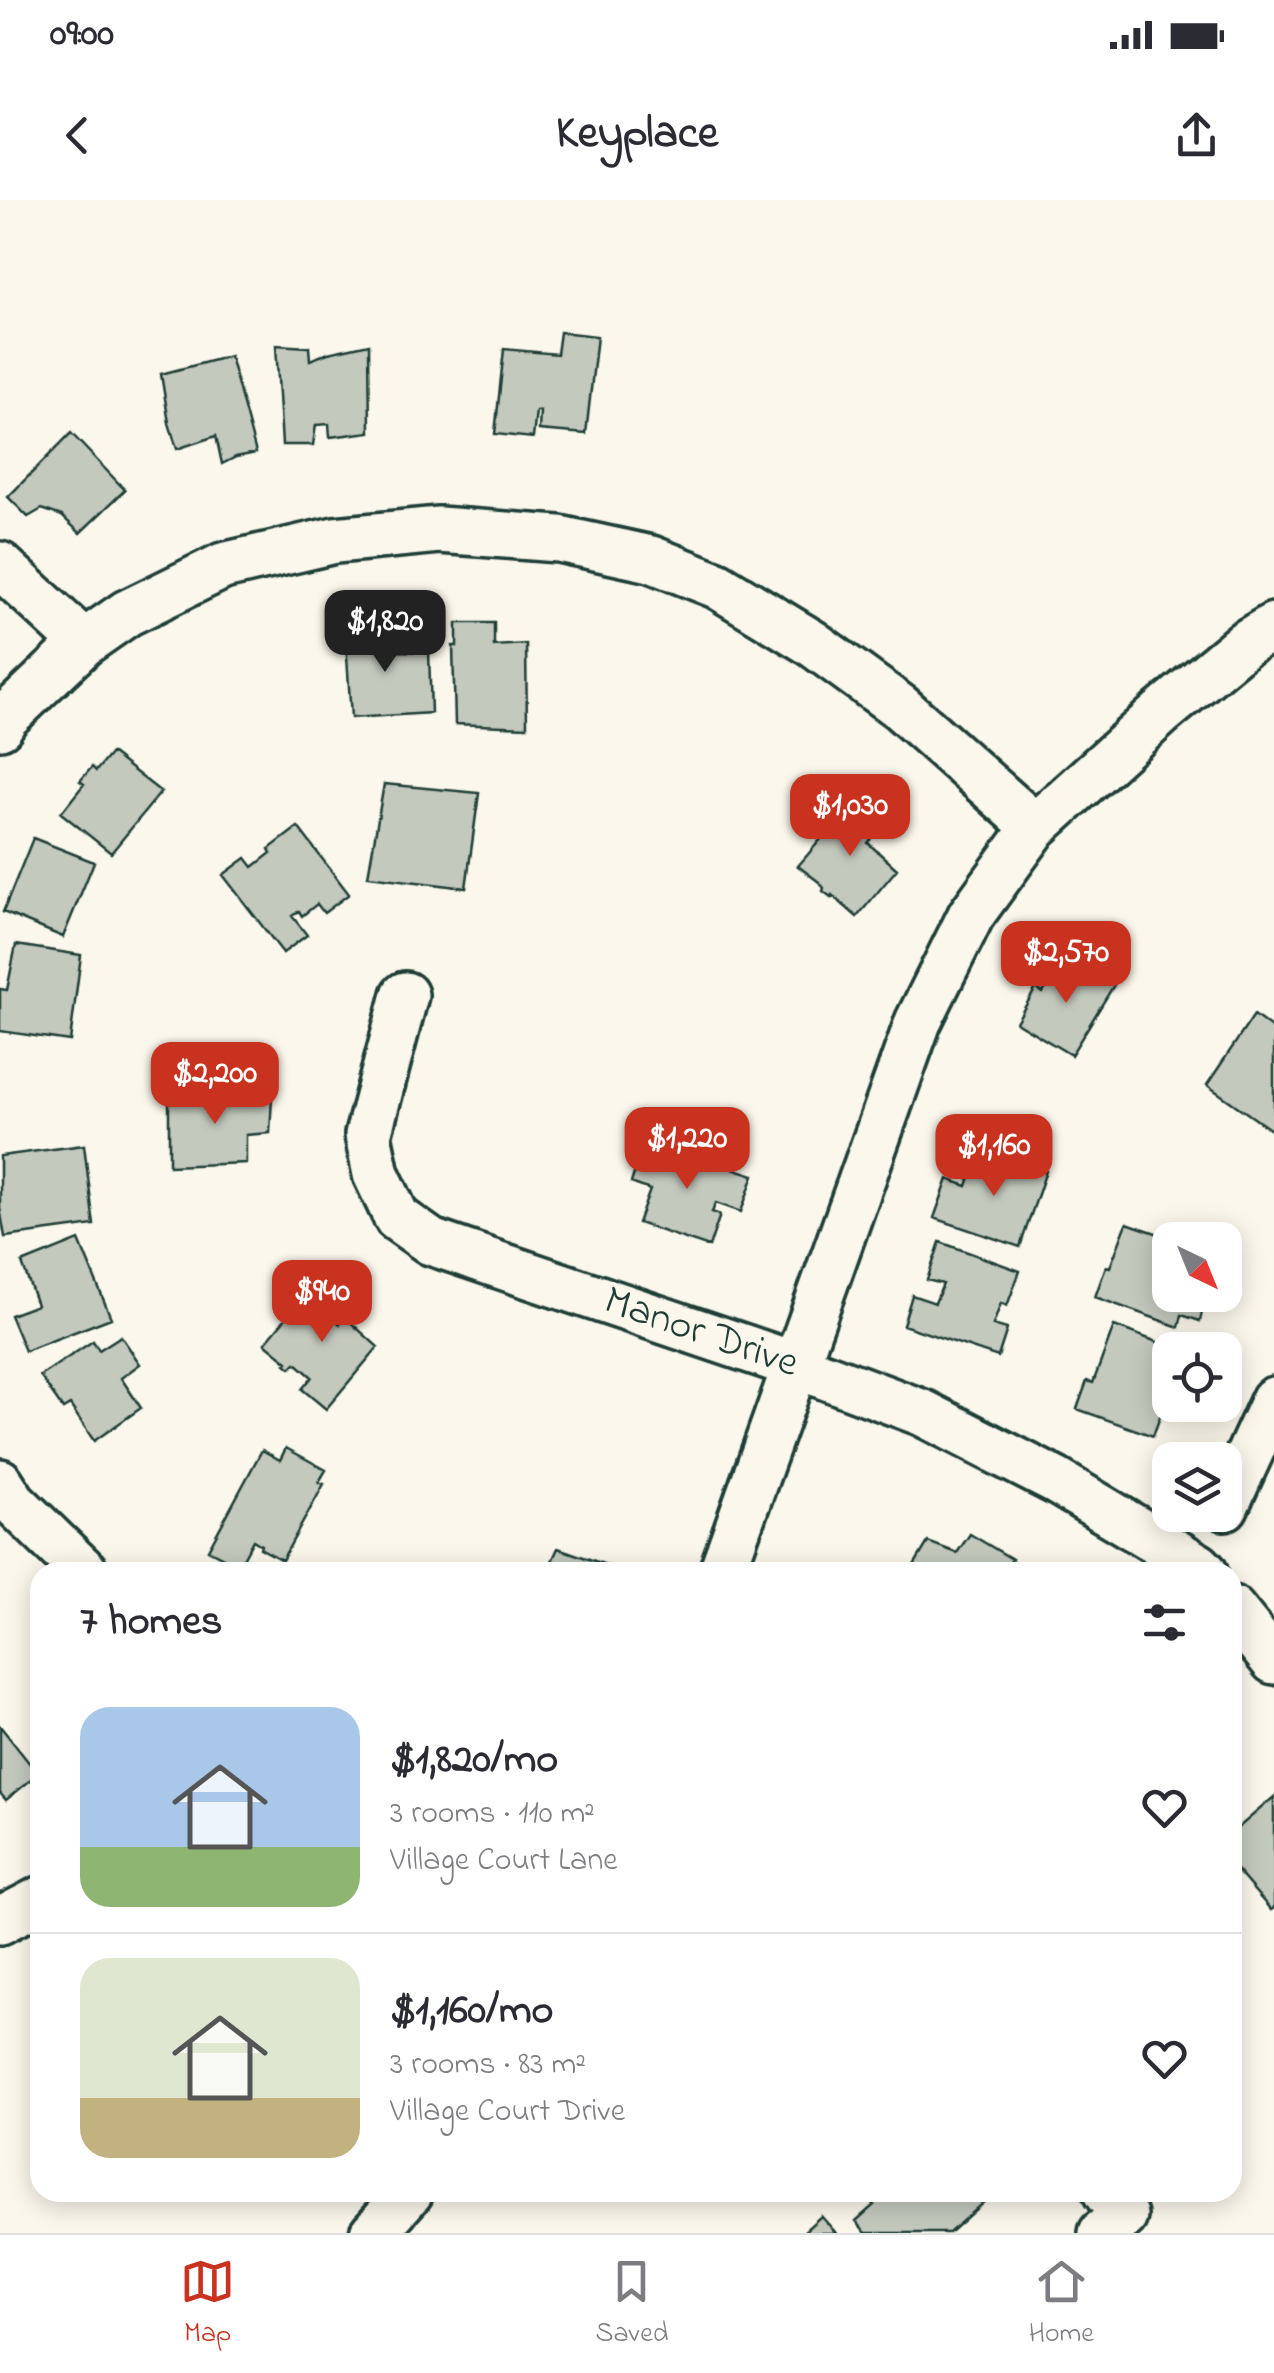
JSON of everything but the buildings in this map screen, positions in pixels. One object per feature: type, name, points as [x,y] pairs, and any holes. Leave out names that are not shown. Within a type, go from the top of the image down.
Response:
[{"type":"street","points":[[2,719],[84,643],[127,612],[223,566],[335,540],[439,530],[559,539],[651,559],[717,586],[812,642],[900,707],[1035,827]]},
{"type":"street","points":[[0,565],[84,643]]},
{"type":"street","points":[[726,1562],[918,1022],[972,915],[1035,827],[1161,713],[1244,644],[1274,626]]},
{"type":"street","name":"Manor Drive","points":[[405,995],[368,1136],[376,1174],[397,1218],[432,1242],[795,1365],[923,1413],[1056,1481],[1189,1562]]},
{"type":"street","points":[[1242,1471],[1274,1400]]},
{"type":"street","points":[[0,1482],[13,1502],[75,1562]]},
{"type":"street","points":[[1204,1562],[1215,1532]]},
{"type":"street","points":[[1242,1622],[1274,1662]]},
{"type":"street","points":[[0,1921],[30,1905]]},
{"type":"street","points":[[373,2233],[401,2202]]}]
